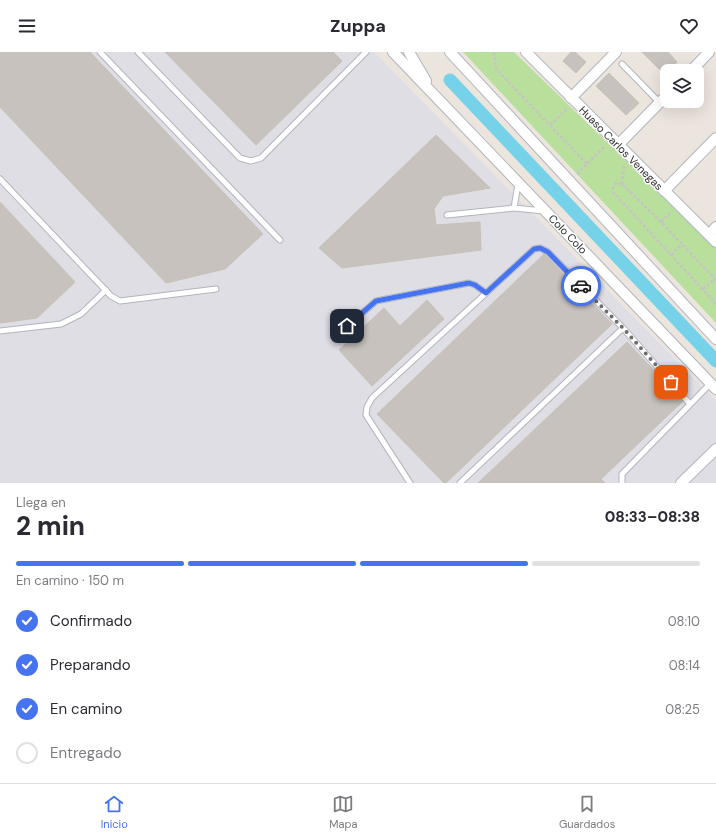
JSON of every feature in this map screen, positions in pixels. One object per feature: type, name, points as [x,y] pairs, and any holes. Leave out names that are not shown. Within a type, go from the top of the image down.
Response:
[{"type":"street","name":"Colo Colo","points":[[393,52],[713,386]]},
{"type":"street","name":"Colo Colo","points":[[409,52],[436,96]]},
{"type":"street","points":[[450,52],[716,339]]},
{"type":"street","name":"Huaso Carlos Venegas","points":[[526,52],[712,239]]},
{"type":"street","points":[[573,99],[616,52]]},
{"type":"street","points":[[698,64],[709,52]]},
{"type":"street","points":[[619,146],[660,102]]},
{"type":"street","points":[[664,191],[716,138]]},
{"type":"street","points":[[712,239],[716,227]]},
{"type":"street","points":[[681,483],[716,449]]},
{"type":"lane","points":[[100,52],[280,240]]},
{"type":"lane","points":[[138,52],[240,158],[251,161],[261,158],[366,52]]},
{"type":"lane","points":[[356,52],[361,57]]},
{"type":"lane","points":[[622,64],[660,96]]},
{"type":"lane","points":[[0,179],[111,296],[120,301],[216,289]]},
{"type":"lane","points":[[514,208],[518,183]]},
{"type":"lane","points":[[447,215],[514,208],[546,211]]},
{"type":"lane","points":[[410,483],[366,415],[367,406],[372,398],[534,249],[540,248],[548,252],[623,328],[690,404]]},
{"type":"lane","points":[[337,335],[376,301],[469,283],[475,285],[486,293]]},
{"type":"lane","points":[[0,331],[61,324],[81,314],[106,290]]},
{"type":"lane","points":[[460,483],[623,328]]},
{"type":"lane","points":[[622,483],[622,474],[690,404],[713,386]]},
{"type":"path","points":[[494,52],[496,69],[587,164]]},
{"type":"path","points":[[550,125],[573,99]]},
{"type":"path","points":[[569,181],[587,164],[619,146],[622,184]]},
{"type":"path","points":[[703,289],[716,280],[622,184],[616,183],[613,188],[613,192],[716,304]]},
{"type":"path","points":[[671,254],[682,244]]},
{"type":"shaded area","points":[[0,52],[374,52],[716,401],[716,483],[0,483]]},
{"type":"green space","points":[[463,52],[514,52],[716,248],[716,323]]},
{"type":"building","points":[[0,52],[90,52],[263,234],[225,269],[166,283],[0,107]]},
{"type":"building","points":[[165,52],[333,52],[342,61],[256,145]]},
{"type":"building","points":[[571,52],[575,52],[586,62],[576,73],[563,61]]},
{"type":"building","points":[[642,52],[668,52],[677,62],[675,64],[660,64],[660,70]]},
{"type":"building","points":[[609,73],[639,103],[626,115],[596,86]]},
{"type":"building","points":[[436,135],[490,188],[443,196],[434,209],[436,225],[480,222],[481,250],[342,268],[319,248]]},
{"type":"building","points":[[0,202],[75,282],[37,318],[0,323]]},
{"type":"building","points":[[544,254],[612,324],[446,483],[444,483],[377,414]]},
{"type":"building","points":[[427,300],[444,319],[372,386],[339,350],[384,308],[400,326]]},
{"type":"building","points":[[627,342],[683,401],[601,479],[605,483],[478,483]]},
{"type":"waterway","points":[[450,80],[716,361]]},
{"type":"way so far","points":[[581,286],[623,328],[671,382]]},
{"type":"route","points":[[347,326],[376,301],[469,283],[475,285],[486,293],[534,249],[540,248],[548,252],[581,286]]}]
